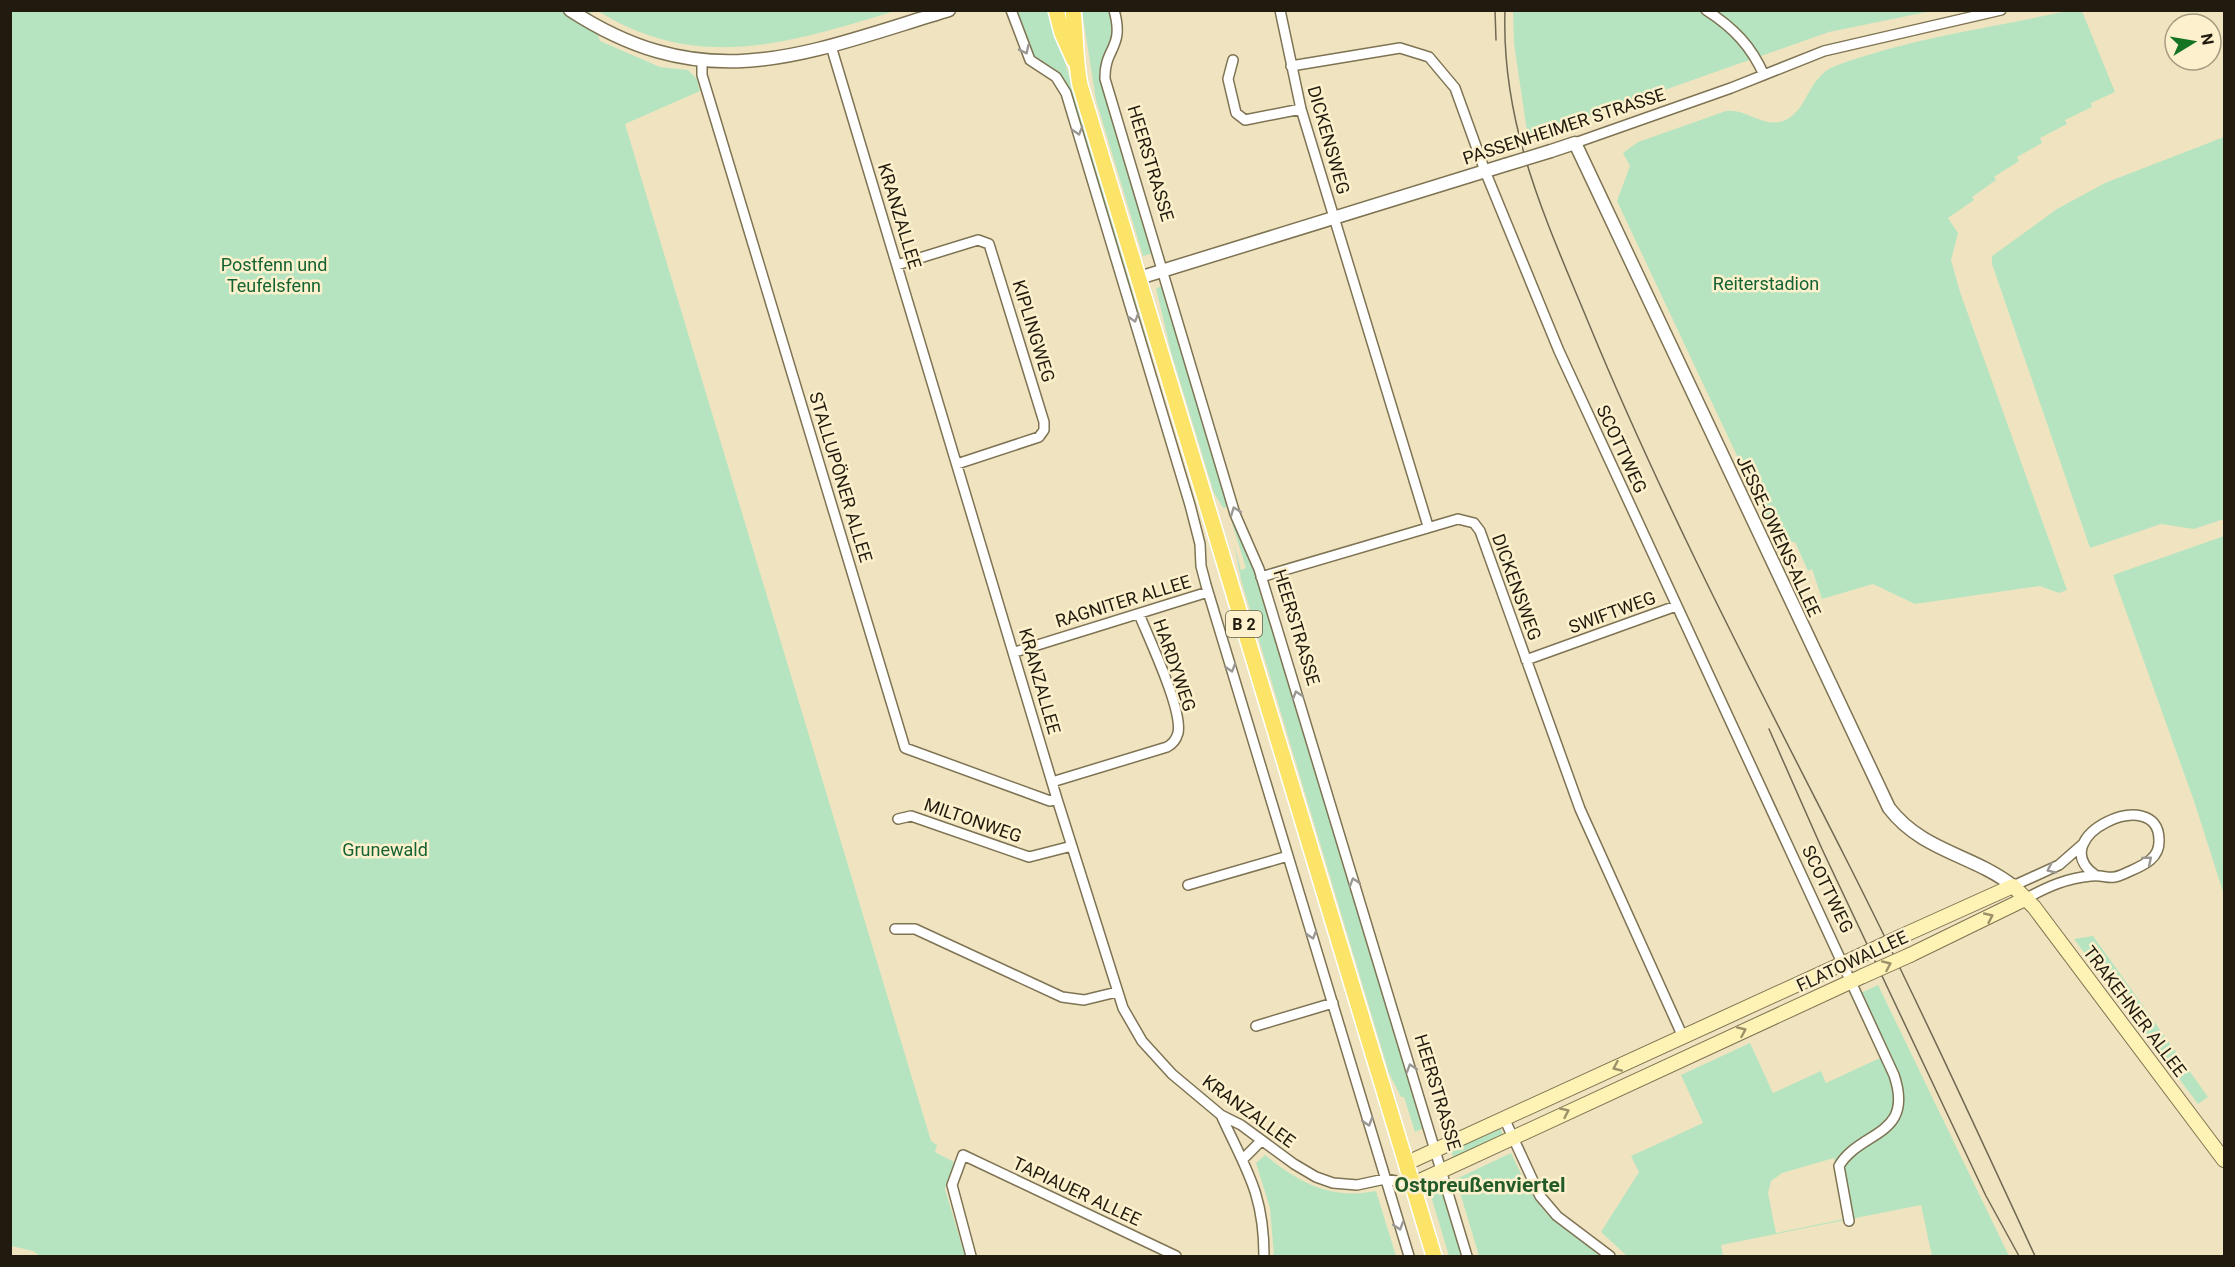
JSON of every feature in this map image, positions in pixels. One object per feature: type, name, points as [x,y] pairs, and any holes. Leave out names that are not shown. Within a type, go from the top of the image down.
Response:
[{"type":"main road","name":"B 2","points":[[1056,10],[1062,33],[1075,63],[1434,1257]]},
{"type":"main road","name":"B 2","points":[[1073,10],[1076,37],[1075,63]]},
{"type":"main road","name":"TRAKEHNER ALLEE","points":[[2013,886],[2027,898],[2224,1160]]},
{"type":"main road","name":"FLATOWALLEE","points":[[1407,1163],[2013,886]]},
{"type":"main road","name":"FLATOWALLEE","points":[[1413,1184],[1441,1169],[1910,955],[2027,898]]},
{"type":"main road","points":[[1683,1036],[1692,1054]]},
{"type":"street","points":[[570,10],[599,30],[643,48],[680,59],[702,61],[759,60],[791,56],[949,10]]},
{"type":"street","points":[[1011,10],[1030,60],[1056,77],[1066,93],[1190,505],[1200,544],[1201,566],[1208,592],[1408,1257]]},
{"type":"street","name":"HEERSTRASSE","points":[[1114,10],[1119,33],[1106,62],[1106,79],[1235,514],[1250,543],[1261,577],[1467,1257]]},
{"type":"street","name":"DICKENSWEG","points":[[1280,10],[1301,109],[1428,526],[1467,519],[1474,523],[1480,531],[1580,809],[1683,1036]]},
{"type":"street","points":[[1706,10],[1725,22],[1749,46],[1764,75]]},
{"type":"street","name":"PASSENHEIMER STRASSE","points":[[1139,279],[1551,151],[1848,44],[2001,10]]},
{"type":"street","name":"KRANZALLEE","points":[[831,46],[1057,799],[1117,992],[1132,1025],[1155,1057],[1221,1115],[1241,1125],[1261,1141],[1324,1181],[1357,1185],[1385,1179]]},
{"type":"street","name":"SCOTTWEG","points":[[1291,66],[1386,48],[1410,50],[1429,57],[1455,88],[1485,171],[1559,351],[1676,606],[1850,960],[1894,1075],[1899,1095],[1895,1114],[1889,1125],[1848,1155],[1839,1166],[1849,1221]]},
{"type":"street","points":[[1233,60],[1228,79],[1236,113],[1240,117],[1245,120],[1301,109]]},
{"type":"street","name":"STALLUPÖNER ALLEE","points":[[702,61],[702,75],[905,748],[1050,801],[1057,799]]},
{"type":"street","name":"JESSE-OWENS-ALLEE","points":[[1575,143],[1889,808],[1906,828],[1922,840],[1985,868],[2013,886]]},
{"type":"street","name":"KIPLINGWEG","points":[[897,265],[978,240],[989,244],[1044,419],[1044,430],[1039,438],[957,464]]},
{"type":"street","points":[[1261,577],[1428,526]]},
{"type":"street","name":"RAGNITER ALLEE","points":[[1014,652],[1208,592]]},
{"type":"street","name":"SWIFTWEG","points":[[1526,660],[1676,606]]},
{"type":"street","name":"HARDYWEG","points":[[1052,782],[1167,747],[1178,736],[1173,701],[1139,614]]},
{"type":"street","points":[[2013,886],[2060,865],[2083,844],[2091,832],[2129,814],[2148,819],[2159,835],[2158,850],[2149,862],[2115,878],[2095,875],[2070,879],[2027,898]]},
{"type":"street","name":"MILTONWEG","points":[[898,819],[910,816],[1029,857],[1072,846]]},
{"type":"street","points":[[2083,844],[2085,864],[2095,875]]},
{"type":"street","points":[[1188,885],[1288,856]]},
{"type":"street","points":[[895,929],[915,929],[1062,997],[1084,1000],[1117,992]]},
{"type":"street","points":[[1256,1026],[1333,1003]]},
{"type":"street","points":[[1221,1115],[1252,1178],[1261,1214],[1264,1257]]},
{"type":"street","points":[[1504,1118],[1539,1196],[1548,1207],[1610,1257]]},
{"type":"street","points":[[1243,1159],[1261,1141]]},
{"type":"street","name":"TAPIAUER ALLEE","points":[[971,1257],[952,1185],[963,1155],[1176,1257]]},
{"type":"street","points":[[1385,1179],[1407,1163]]},
{"type":"street","points":[[1385,1179],[1413,1184]]},
{"type":"green space","name":"Grunewald","points":[[10,11],[590,11],[600,41],[660,67],[688,70],[697,79],[700,91],[625,124],[931,1141],[937,1145],[935,1152],[954,1162],[945,1189],[965,1256],[40,1256],[33,1251],[11,1246]]},
{"type":"green space","points":[[598,11],[895,11],[782,41],[746,46],[709,47],[673,42],[636,30]]},
{"type":"green space","points":[[1017,11],[1050,11],[1151,354],[1148,355],[1067,86],[1034,60]]},
{"type":"green space","points":[[1082,11],[1108,11],[1111,22],[1111,41],[1102,67],[1153,253],[1143,256],[1096,100]]},
{"type":"green space","points":[[1513,11],[1932,11],[1829,32],[1528,138],[1514,44]]},
{"type":"green space","name":"Reiterstadion","points":[[2067,11],[2082,11],[2115,92],[2091,103],[2092,107],[2065,120],[2067,124],[2040,138],[2042,143],[2017,157],[2019,161],[1994,177],[1996,180],[1972,197],[1974,200],[1948,218],[1958,233],[1951,260],[1960,292],[2067,590],[2059,593],[2040,586],[1915,604],[1873,584],[1822,599],[1812,569],[1808,571],[1795,542],[1783,542],[1771,528],[1617,201],[1630,166],[1623,153],[1638,142],[1726,111],[1741,112],[1768,122],[1783,121],[1798,110],[1813,86],[1826,71],[1863,56],[1921,41]]},
{"type":"green space","points":[[2224,137],[2224,519],[2194,529],[2161,524],[2090,548],[1992,264],[1992,256],[2057,209],[2105,183]]},
{"type":"green space","points":[[1164,286],[1250,549],[1424,1128],[1415,1132],[1404,1097],[1401,1097],[1389,1073],[1241,580],[1234,544],[1241,570],[1246,568],[1227,507],[1223,508],[1214,493],[1171,352],[1156,288]]},
{"type":"green space","points":[[2224,536],[2224,895],[2195,804],[2113,575]]},
{"type":"green space","points":[[2093,936],[2208,1097],[2198,1104],[2074,939]]},
{"type":"green space","points":[[1878,985],[2009,1256],[1932,1256],[1921,1205],[1721,1245],[1723,1256],[1627,1256],[1601,1232],[1639,1172],[1631,1156],[1703,1123],[1681,1075],[1750,1043],[1773,1093],[1821,1071],[1826,1083],[1880,1058],[1852,997]],"holes":[[[1834,1158],[1845,1219],[1776,1233],[1768,1193],[1771,1181],[1782,1173]]]},
{"type":"green space","points":[[1501,1128],[1503,1136],[1454,1159],[1451,1151]]},
{"type":"green space","points":[[1511,1153],[1527,1186],[1546,1213],[1600,1256],[1479,1256],[1456,1179]]},
{"type":"green space","points":[[1265,1155],[1290,1174],[1316,1187],[1344,1193],[1376,1191],[1396,1256],[1274,1256],[1270,1208],[1256,1163]]},
{"type":"green space","points":[[1440,1181],[1463,1256],[1449,1256],[1431,1196],[1433,1184]]},
{"type":"tram line","points":[[1495,10],[1496,40]]},
{"type":"tram line","points":[[1505,10],[1510,93],[1529,172],[1542,210],[1618,392],[1711,592],[1893,954],[2035,1256]]},
{"type":"tram line","points":[[1769,729],[1822,849],[1986,1196],[2019,1256]]},
{"type":"district","name":"Ostpreußenviertel","points":[[1480,1185]]},
{"type":"park label","name":"Postfenn und Teufelsfenn","points":[[274,274]]}]
